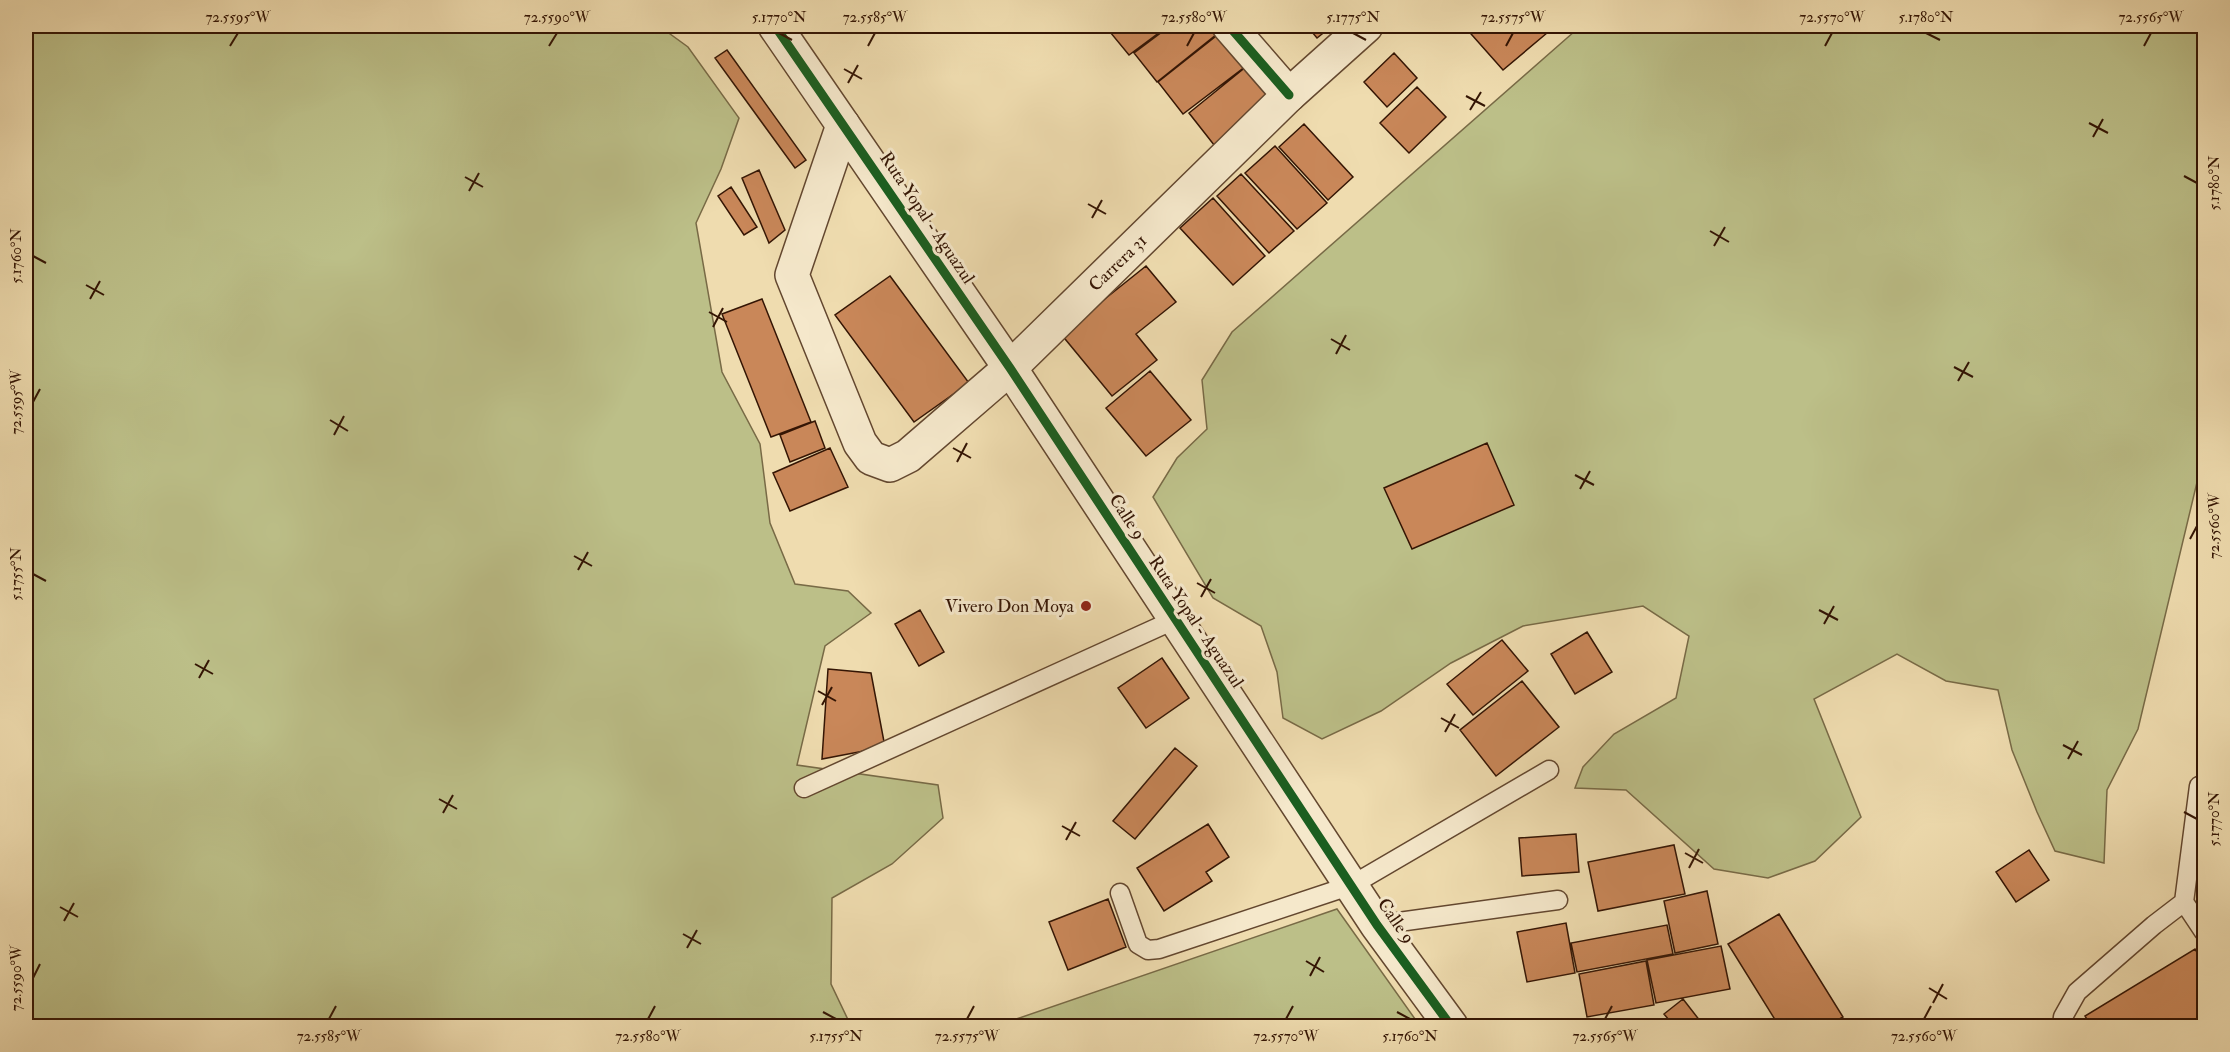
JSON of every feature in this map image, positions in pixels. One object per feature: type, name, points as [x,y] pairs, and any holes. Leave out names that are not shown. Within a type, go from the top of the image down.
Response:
[{"type":"street","points":[[1229,26],[1289,95]]},
{"type":"street","name":"Carrera 31","points":[[843,125],[792,275],[860,444],[871,458],[890,465],[908,456],[1010,369],[1289,95],[1366,26]]},
{"type":"lane","name":"Ruta Yopal - Aguazul","points":[[775,26],[1010,369],[1377,925],[1451,1026]]},
{"type":"lane","points":[[804,788],[1174,620]]},
{"type":"lane","points":[[1120,893],[1138,944],[1148,950],[1159,950],[1352,885],[1549,770]]},
{"type":"lane","points":[[2199,786],[2184,902],[2205,932]]},
{"type":"lane","points":[[1377,925],[1558,900]]},
{"type":"lane","points":[[2062,1026],[2064,1017],[2077,992],[2184,902]]},
{"type":"green space","points":[[26,26],[659,26],[688,47],[739,118],[721,169],[696,223],[722,372],[760,444],[770,523],[795,584],[848,591],[871,613],[825,646],[797,765],[938,785],[943,818],[892,864],[832,898],[831,984],[851,1026],[26,1026]]},
{"type":"green space","points":[[1571,26],[2204,26],[2204,453],[2138,729],[2107,790],[2104,863],[2055,851],[2012,750],[1998,690],[1946,681],[1897,654],[1814,699],[1861,817],[1815,861],[1768,878],[1714,869],[1626,790],[1575,788],[1583,767],[1614,734],[1676,698],[1689,636],[1643,606],[1523,626],[1451,663],[1381,711],[1322,739],[1283,718],[1277,672],[1261,626],[1213,598],[1153,497],[1177,458],[1207,429],[1202,380],[1232,332],[1575,31]]},
{"type":"green space","points":[[1337,909],[1420,1026],[996,1026]]},
{"type":"building","points":[[1118,26],[1168,26],[1129,55],[1110,32]]},
{"type":"building","points":[[1170,26],[1210,26],[1217,34],[1157,82],[1134,53]]},
{"type":"building","points":[[1307,26],[1332,26],[1317,38]]},
{"type":"building","points":[[1464,26],[1541,26],[1547,33],[1503,70]]},
{"type":"building","points":[[1220,33],[1246,66],[1183,114],[1158,82]]},
{"type":"building","points":[[727,50],[806,160],[795,168],[715,58]]},
{"type":"building","points":[[1394,53],[1417,78],[1387,107],[1364,82]]},
{"type":"building","points":[[1247,66],[1277,104],[1218,150],[1189,113]]},
{"type":"building","points":[[1417,87],[1446,117],[1409,153],[1380,123]]},
{"type":"building","points":[[1304,124],[1353,177],[1328,200],[1279,147]]},
{"type":"building","points":[[1275,146],[1327,203],[1297,229],[1245,173]]},
{"type":"building","points":[[759,170],[785,230],[769,243],[742,178]]},
{"type":"building","points":[[1241,174],[1294,231],[1269,253],[1217,196]]},
{"type":"building","points":[[731,187],[757,227],[744,235],[718,196]]},
{"type":"building","points":[[1213,198],[1265,256],[1233,285],[1180,228]]},
{"type":"building","points":[[1146,266],[1176,302],[1136,334],[1157,360],[1112,396],[1061,334]]},
{"type":"building","points":[[890,276],[969,383],[914,422],[835,315]]},
{"type":"building","points":[[762,299],[811,422],[771,437],[722,314]]},
{"type":"building","points":[[1150,371],[1191,420],[1146,456],[1106,408]]},
{"type":"building","points":[[815,421],[825,448],[790,462],[780,435]]},
{"type":"building","points":[[1487,443],[1514,505],[1412,549],[1384,488]]},
{"type":"building","points":[[830,448],[848,487],[790,511],[773,473]]},
{"type":"building","points":[[920,610],[944,652],[919,666],[895,624]]},
{"type":"building","points":[[1587,632],[1612,672],[1575,694],[1551,654]]},
{"type":"building","points":[[1502,640],[1528,671],[1473,715],[1447,684]]},
{"type":"building","points":[[1162,658],[1189,698],[1146,728],[1118,688]]},
{"type":"building","points":[[828,669],[871,673],[885,747],[822,759]]},
{"type":"building","points":[[1522,681],[1559,727],[1496,776],[1460,730]]},
{"type":"building","points":[[1175,748],[1197,766],[1135,839],[1113,821]]},
{"type":"building","points":[[1208,824],[1229,857],[1206,872],[1212,881],[1164,911],[1137,868]]},
{"type":"building","points":[[1576,834],[1579,872],[1522,876],[1519,838]]},
{"type":"building","points":[[1674,845],[1685,894],[1598,911],[1588,862]]},
{"type":"building","points":[[2029,850],[2049,880],[2016,902],[1996,872]]},
{"type":"building","points":[[1707,891],[1718,944],[1675,953],[1664,901]]},
{"type":"building","points":[[1108,899],[1126,947],[1068,970],[1049,922]]},
{"type":"building","points":[[1779,914],[1843,1017],[1827,1026],[1779,1026],[1728,944]]},
{"type":"building","points":[[1566,923],[1575,973],[1527,982],[1517,932]]},
{"type":"building","points":[[1667,925],[1673,954],[1577,972],[1571,943]]},
{"type":"building","points":[[1721,946],[1730,989],[1656,1003],[1647,960]]},
{"type":"building","points":[[2195,949],[2204,965],[2204,1026],[2091,1026],[2085,1016]]},
{"type":"building","points":[[1646,961],[1654,1005],[1587,1017],[1579,974]]},
{"type":"building","points":[[1683,999],[1704,1026],[1674,1026],[1664,1014]]},
{"type":"cycle path","name":"Calle 9","points":[[775,26],[1010,368],[1377,925],[1451,1026]]},
{"type":"cycle path","points":[[1229,26],[1289,95]]},
{"type":"place","name":"Vivero Don Moya","points":[[1086,606]]}]
